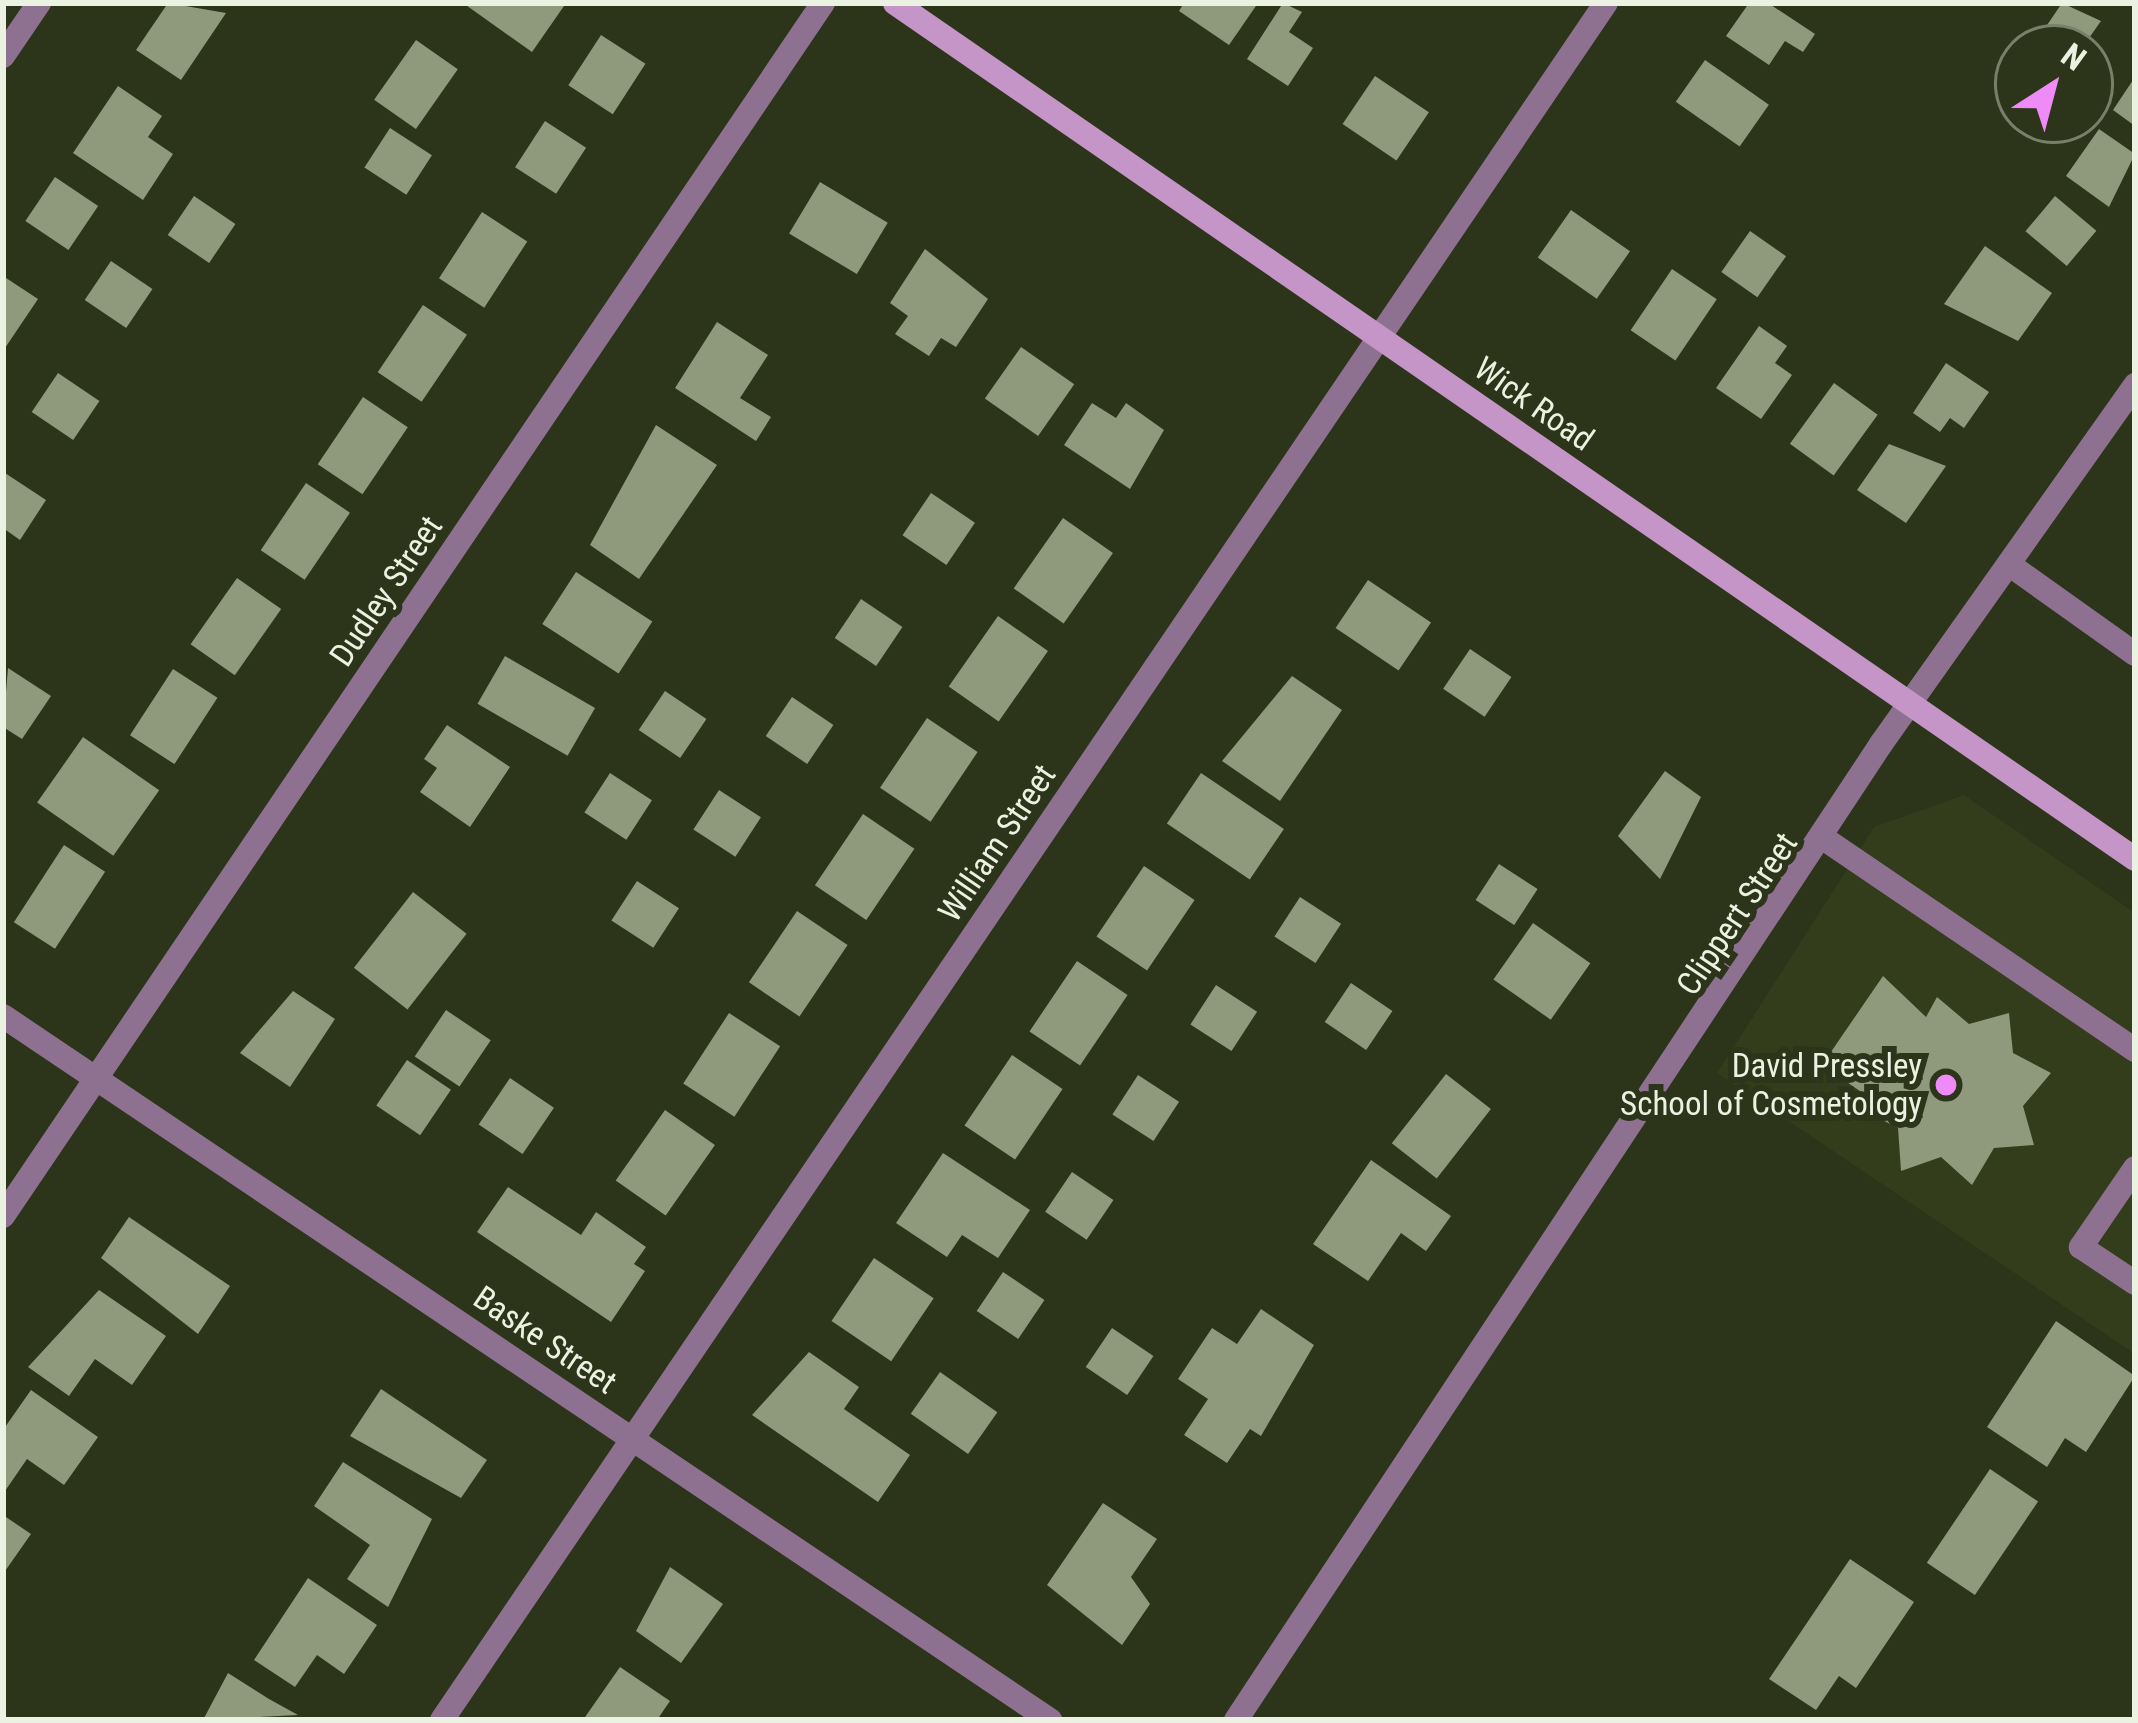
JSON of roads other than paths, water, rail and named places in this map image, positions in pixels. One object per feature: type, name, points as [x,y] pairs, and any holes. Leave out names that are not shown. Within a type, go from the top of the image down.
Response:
[{"type":"street","points":[[3,56],[39,3]]},
{"type":"street","name":"Dudley Street","points":[[3,1216],[823,3]]},
{"type":"street","name":"Wick Road","points":[[895,3],[2135,860]]},
{"type":"street","name":"William Street","points":[[442,1720],[1606,3]]},
{"type":"street","name":"Clippert Street","points":[[1236,1720],[1826,839],[1909,706],[2135,385]]},
{"type":"street","points":[[2010,566],[2135,653]]},
{"type":"street","points":[[1826,839],[2135,1050]]},
{"type":"street","name":"Baske Street","points":[[3,1016],[1050,1720]]},
{"type":"street","points":[[2135,1168],[2081,1246],[2135,1283]]},
{"type":"place","name":"David Pressley School of Cosmetology","points":[[1946,1085]]}]
